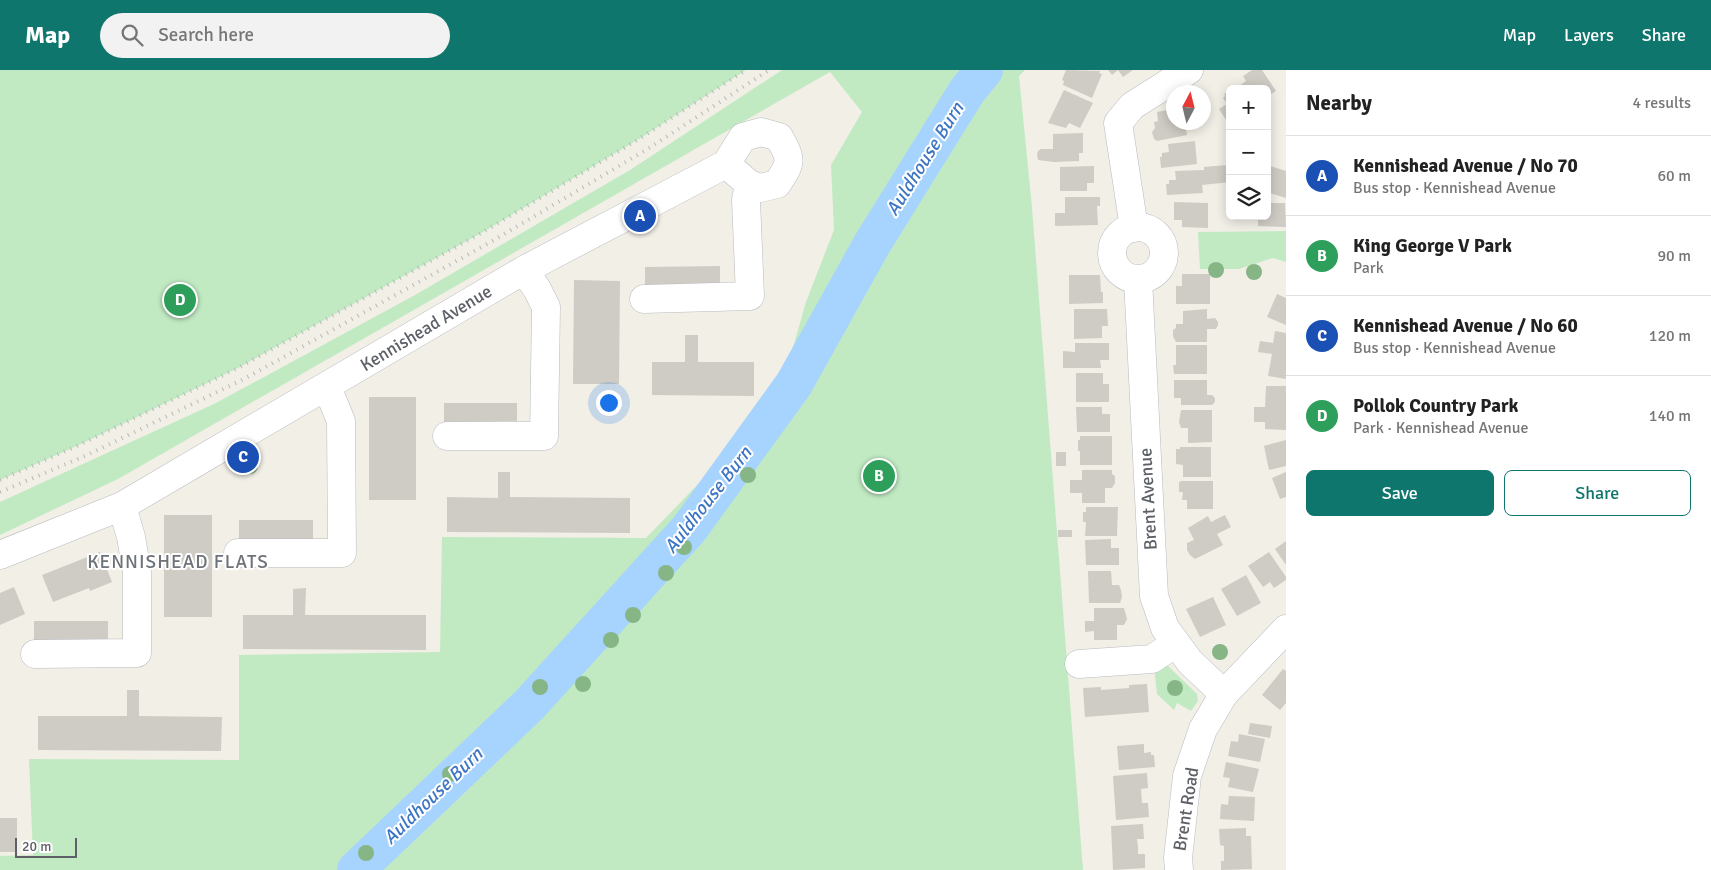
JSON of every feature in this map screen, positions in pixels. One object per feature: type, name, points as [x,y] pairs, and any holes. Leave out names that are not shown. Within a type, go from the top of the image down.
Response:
[{"type":"street","name":"Brent Avenue","points":[[1189,70],[1132,106],[1118,123],[1134,228],[1142,228],[1155,234],[1163,247],[1164,255],[1162,263],[1152,275],[1138,279],[1154,596],[1165,628],[1190,662],[1224,694]]},
{"type":"street","points":[[761,132],[779,137],[788,153],[789,166],[777,184],[760,188],[749,184],[726,164],[743,137],[761,132]]},
{"type":"street","name":"Kennishead Avenue","points":[[0,555],[122,506],[524,270],[726,164]]},
{"type":"street","points":[[644,299],[750,296],[746,200],[749,184]]},
{"type":"street","points":[[447,436],[544,436],[546,307],[524,270]]},
{"type":"street","points":[[238,553],[342,553],[341,421],[327,387]]},
{"type":"street","points":[[35,654],[137,653],[137,572],[132,537],[122,506]]},
{"type":"street","name":"Brent Road","points":[[1178,870],[1187,776],[1203,729],[1224,694],[1286,629]]},
{"type":"street","points":[[1079,664],[1152,659],[1176,643]]},
{"type":"green space","points":[[0,70],[746,70],[639,139],[483,232],[238,368],[79,445],[0,480]]},
{"type":"green space","points":[[782,70],[973,70],[887,199],[816,333],[770,407],[873,271],[955,132],[997,70],[1025,70],[1019,76],[1032,208],[1083,870],[0,870],[0,856],[33,855],[29,759],[239,760],[239,655],[440,652],[442,537],[646,538],[765,415],[788,365],[806,302],[834,230],[831,165],[862,112],[830,72],[118,479],[0,535],[0,502],[216,403],[415,295],[630,170]]},
{"type":"green space","points":[[1286,231],[1286,262],[1273,258],[1239,269],[1200,269],[1198,232]]},
{"type":"green space","points":[[1166,664],[1197,694],[1198,701],[1191,711],[1177,703],[1174,710],[1157,694],[1154,666]]},
{"type":"building","points":[[1066,70],[1100,71],[1099,73],[1102,74],[1092,98],[1063,85],[1064,81],[1062,80]]},
{"type":"building","points":[[1108,70],[1118,70],[1112,75]]},
{"type":"building","points":[[1118,70],[1133,70],[1123,77]]},
{"type":"building","points":[[1252,70],[1262,70],[1276,91],[1271,94],[1271,85],[1240,85],[1246,81],[1243,76]]},
{"type":"building","points":[[1064,90],[1093,103],[1080,128],[1069,123],[1066,128],[1048,123]]},
{"type":"building","points":[[1226,105],[1226,120],[1219,109]]},
{"type":"building","points":[[1166,110],[1166,130],[1186,130],[1187,135],[1157,141],[1154,139],[1152,132],[1155,128],[1154,122],[1158,121],[1157,112]]},
{"type":"building","points":[[1083,133],[1083,153],[1079,153],[1079,161],[1054,162],[1038,160],[1038,151],[1041,149],[1053,149],[1053,134]]},
{"type":"building","points":[[1195,141],[1197,164],[1161,168],[1160,157],[1162,157],[1162,153],[1169,152],[1168,144]]},
{"type":"building","points":[[1226,165],[1226,182],[1202,185],[1203,193],[1167,195],[1166,184],[1169,184],[1169,180],[1176,180],[1175,171],[1204,170],[1204,167]]},
{"type":"building","points":[[1094,166],[1094,183],[1087,183],[1087,191],[1060,191],[1060,167]]},
{"type":"building","points":[[1271,166],[1286,171],[1286,198],[1271,193]]},
{"type":"building","points":[[1065,197],[1100,197],[1100,206],[1097,206],[1098,225],[1055,226],[1055,213],[1065,213]]},
{"type":"building","points":[[1174,202],[1208,203],[1208,228],[1182,227],[1182,220],[1174,220]]},
{"type":"building","points":[[1271,203],[1285,203],[1286,227],[1258,226],[1258,220],[1271,220]]},
{"type":"building","points":[[720,266],[720,286],[645,286],[645,267]]},
{"type":"building","points":[[1182,274],[1210,274],[1210,304],[1176,304],[1176,286],[1182,286]]},
{"type":"building","points":[[1069,275],[1100,275],[1103,303],[1069,304]]},
{"type":"building","points":[[574,280],[620,281],[619,384],[573,384]]},
{"type":"building","points":[[1277,294],[1286,298],[1286,325],[1267,317]]},
{"type":"building","points":[[1074,309],[1107,309],[1108,326],[1102,326],[1102,338],[1074,339]]},
{"type":"building","points":[[1207,309],[1207,319],[1215,318],[1218,325],[1216,329],[1207,329],[1207,342],[1176,342],[1173,330],[1176,328],[1176,324],[1183,324],[1183,311]]},
{"type":"building","points":[[1275,331],[1286,333],[1286,379],[1268,376],[1272,354],[1258,352],[1260,341],[1273,343]]},
{"type":"building","points":[[685,335],[698,335],[698,362],[754,362],[754,396],[652,395],[652,362],[685,362]]},
{"type":"building","points":[[1075,343],[1109,343],[1109,360],[1100,360],[1101,368],[1063,368],[1063,351],[1075,352]]},
{"type":"building","points":[[1176,345],[1207,345],[1207,374],[1174,374],[1173,365],[1176,365]]},
{"type":"building","points":[[1076,373],[1103,373],[1103,384],[1109,384],[1109,402],[1076,402]]},
{"type":"building","points":[[1174,380],[1207,380],[1207,395],[1212,395],[1215,398],[1215,402],[1212,405],[1181,405],[1181,398],[1174,398]]},
{"type":"building","points":[[1266,386],[1286,386],[1286,430],[1265,429],[1265,422],[1254,422],[1254,407],[1265,407]]},
{"type":"building","points":[[369,397],[416,397],[416,500],[369,500]]},
{"type":"building","points":[[444,403],[517,403],[517,421],[444,422]]},
{"type":"building","points":[[1076,407],[1102,407],[1102,414],[1110,414],[1110,432],[1077,432]]},
{"type":"building","points":[[1181,410],[1212,410],[1212,442],[1188,443],[1188,428],[1181,428],[1179,422]]},
{"type":"building","points":[[1080,436],[1112,436],[1112,465],[1080,465],[1078,440],[1080,440]]},
{"type":"building","points":[[1286,440],[1286,466],[1269,470],[1264,446]]},
{"type":"building","points":[[1180,447],[1211,447],[1211,477],[1183,477],[1183,465],[1176,464],[1176,449],[1180,449]]},
{"type":"building","points":[[1056,452],[1066,452],[1066,466],[1056,466]]},
{"type":"building","points":[[1082,470],[1112,470],[1112,474],[1115,476],[1115,483],[1112,488],[1105,488],[1105,503],[1082,503],[1082,493],[1070,493],[1070,480],[1082,480]]},
{"type":"building","points":[[498,472],[510,472],[510,497],[630,498],[630,533],[447,532],[447,497],[498,498]]},
{"type":"building","points":[[1286,472],[1286,497],[1280,499],[1272,478]]},
{"type":"building","points":[[1213,481],[1213,509],[1187,509],[1187,500],[1182,500],[1183,492],[1179,492],[1179,482]]},
{"type":"building","points":[[1086,507],[1118,507],[1117,536],[1085,536],[1086,522],[1083,522],[1083,512],[1086,512]]},
{"type":"building","points":[[164,515],[212,515],[212,617],[164,617]]},
{"type":"building","points":[[1225,515],[1231,527],[1217,534],[1223,545],[1195,559],[1187,550],[1187,543],[1194,540],[1188,528],[1208,516],[1211,522]]},
{"type":"building","points":[[239,520],[313,520],[313,539],[239,539]]},
{"type":"building","points":[[1058,530],[1072,530],[1072,537],[1058,537]]},
{"type":"building","points":[[1111,539],[1111,548],[1119,548],[1119,565],[1086,565],[1085,540]]},
{"type":"building","points":[[1286,541],[1286,565],[1275,549]]},
{"type":"building","points":[[100,552],[112,582],[90,591],[89,588],[53,602],[42,575]]},
{"type":"building","points":[[1269,552],[1286,577],[1286,580],[1274,588],[1270,582],[1263,587],[1248,566]]},
{"type":"building","points":[[1088,571],[1111,571],[1112,585],[1119,585],[1121,590],[1122,597],[1120,603],[1089,603]]},
{"type":"building","points":[[1246,575],[1261,603],[1237,616],[1221,589]]},
{"type":"building","points":[[14,587],[25,614],[0,625],[0,593]]},
{"type":"building","points":[[306,588],[305,615],[426,615],[426,650],[243,649],[243,615],[293,615],[293,589]]},
{"type":"building","points":[[1213,597],[1226,625],[1200,637],[1186,609]]},
{"type":"building","points":[[1094,608],[1124,608],[1127,619],[1124,625],[1117,625],[1117,640],[1094,640],[1094,631],[1085,632],[1085,621],[1094,621]]},
{"type":"building","points":[[34,621],[108,621],[108,641],[34,641]]},
{"type":"building","points":[[1283,669],[1286,671],[1286,703],[1280,710],[1262,695]]},
{"type":"building","points":[[1147,684],[1149,712],[1085,717],[1083,688],[1101,687],[1101,690],[1129,688],[1129,685]]},
{"type":"building","points":[[127,690],[139,690],[139,716],[222,717],[221,751],[38,750],[38,716],[127,716]]},
{"type":"building","points":[[1250,723],[1272,726],[1270,738],[1248,734]]},
{"type":"building","points":[[1239,734],[1265,739],[1260,762],[1228,756],[1231,741],[1238,742]]},
{"type":"building","points":[[1144,744],[1144,753],[1151,752],[1151,755],[1154,755],[1155,767],[1119,770],[1117,746]]},
{"type":"building","points":[[1226,762],[1259,769],[1253,792],[1228,787],[1230,778],[1223,777]]},
{"type":"building","points":[[1147,773],[1148,788],[1141,789],[1142,803],[1148,803],[1149,817],[1116,820],[1113,776]]},
{"type":"building","points":[[1229,796],[1255,797],[1254,821],[1220,819],[1221,804],[1228,805]]},
{"type":"building","points":[[0,818],[17,818],[17,852],[0,852]]},
{"type":"building","points":[[1143,824],[1144,839],[1137,839],[1138,854],[1145,854],[1145,868],[1113,870],[1111,826]]},
{"type":"building","points":[[1246,828],[1246,836],[1251,836],[1252,869],[1221,870],[1221,861],[1224,861],[1224,846],[1220,845],[1219,829]]},
{"type":"waterway","name":"Auldhouse Burn","points":[[356,870],[529,705],[689,529],[794,384],[872,244],[967,91],[984,70]]},
{"type":"railway","points":[[0,480],[79,445],[238,368],[483,232],[639,139],[746,70]]},
{"type":"railway","points":[[0,492],[85,456],[244,379],[489,243],[646,150],[769,70]]},
{"type":"place","name":"Kennishead Avenue / No 70","points":[[640,216]]},
{"type":"place","name":"Pollok Country Park","points":[[180,300]]},
{"type":"place","name":"Kennishead Avenue / No 60","points":[[243,457]]},
{"type":"place","name":"King George V Park","points":[[879,476]]},
{"type":"district","name":"KENNISHEAD FLATS","points":[[178,562]]}]
